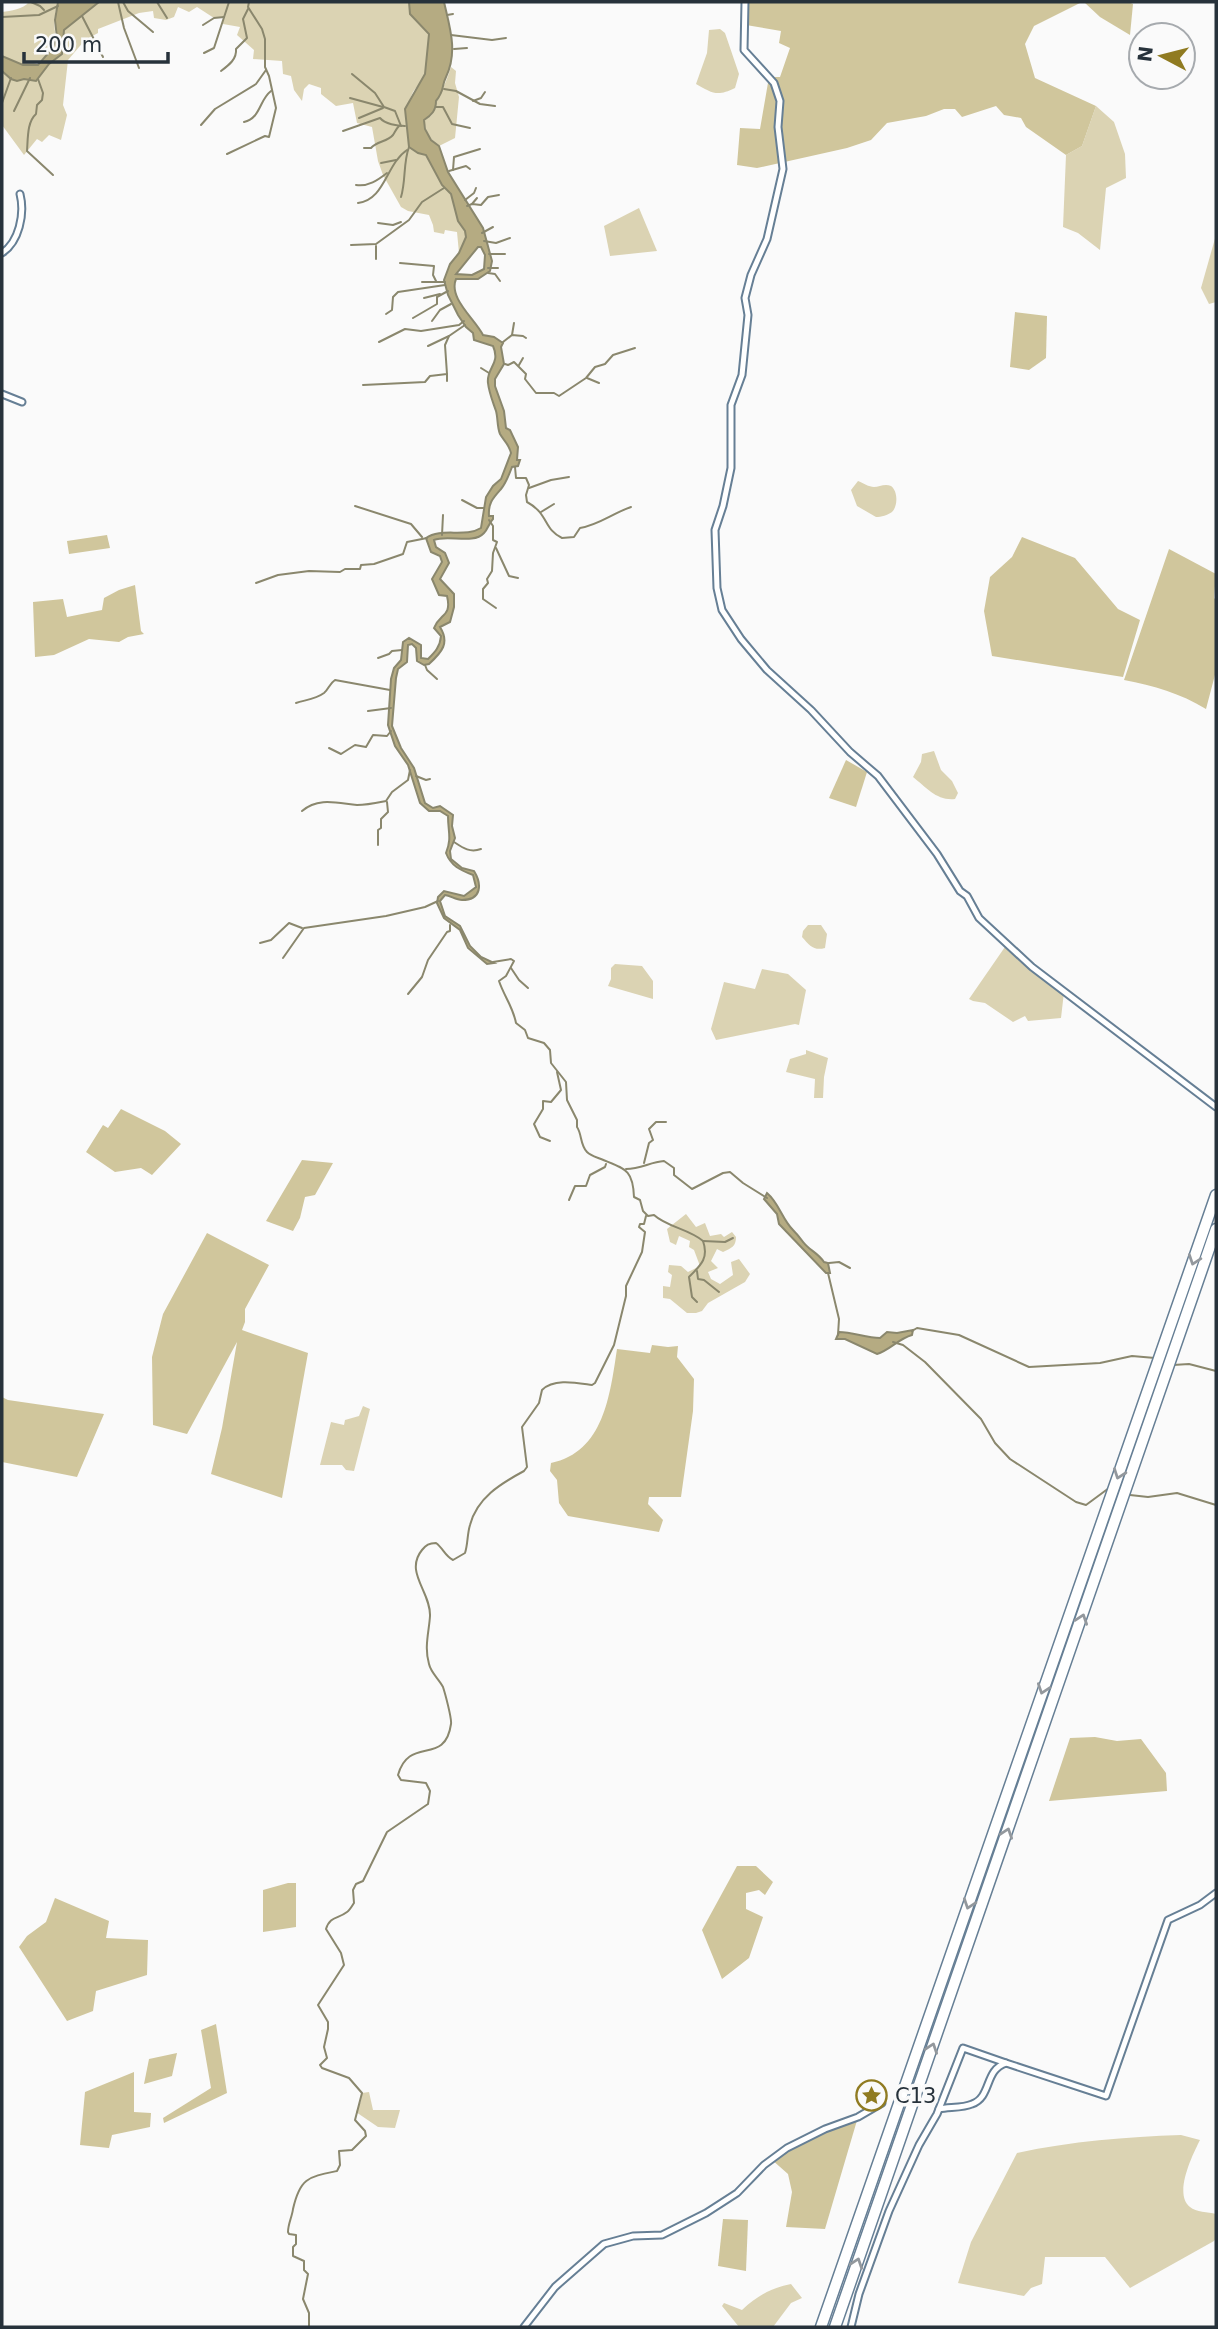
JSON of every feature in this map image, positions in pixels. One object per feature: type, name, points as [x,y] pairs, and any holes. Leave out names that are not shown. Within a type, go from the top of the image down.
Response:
[{"type":"highway","points":[[821,2327],[1216,1195]]},
{"type":"highway","points":[[835,2327],[1216,1229]]},
{"type":"street","points":[[745,2],[744,50],[774,83],[780,101],[778,128],[783,169],[767,239],[751,275],[745,298],[748,315],[743,375],[731,405],[731,468],[715,530],[717,588],[722,610],[740,639],[766,670],[878,776],[967,896],[979,918],[1032,967],[1216,1107]]},
{"type":"street","points":[[2,253],[17,236],[21,216],[20,194]]},
{"type":"street","points":[[2,394],[22,402]]},
{"type":"street","points":[[851,2327],[859,2294],[889,2211],[919,2145],[939,2109],[962,2048],[1106,2096],[1168,1920],[1200,1905],[1216,1893]]},
{"type":"street","points":[[939,2109],[972,2105],[980,2100],[992,2072],[1006,2063]]},
{"type":"street","points":[[524,2327],[555,2287],[604,2244],[633,2236],[662,2235],[706,2213],[737,2193],[764,2165],[787,2148],[882,2104]]},
{"type":"shaded area","points":[[29,2],[58,2],[54,25],[57,38],[41,60],[35,64],[20,65],[2,56],[2,12],[20,8]]},
{"type":"shaded area","points":[[58,2],[99,2],[64,30],[62,54],[49,64],[36,81],[11,79],[2,71],[2,56],[23,65],[38,65],[57,38],[55,20]]},
{"type":"shaded area","points":[[99,2],[409,2],[411,14],[429,34],[425,73],[408,106],[409,146],[426,155],[442,185],[451,194],[458,221],[466,237],[459,253],[457,232],[434,232],[429,215],[401,207],[383,175],[372,127],[357,123],[353,103],[336,106],[321,94],[321,88],[309,84],[304,89],[302,101],[294,90],[291,76],[283,74],[282,61],[253,59],[254,50],[237,35],[240,27],[223,24],[223,17],[214,18],[197,7],[189,12],[178,7],[174,17],[166,20],[154,18],[153,11],[139,13],[98,29],[98,33],[85,40],[68,60],[63,105],[67,115],[61,140],[49,135],[42,142],[37,139],[24,155],[2,125],[2,71],[7,76],[36,81],[61,54],[64,30]]},
{"type":"shaded area","points":[[409,2],[444,2],[449,21],[452,40],[450,68],[434,110],[424,120],[425,129],[431,140],[439,146],[448,172],[483,228],[492,261],[490,271],[478,279],[456,279],[456,294],[483,335],[494,337],[503,343],[501,347],[504,364],[495,379],[495,386],[504,411],[506,428],[510,430],[518,447],[517,460],[520,460],[518,466],[512,467],[492,501],[489,516],[493,516],[493,519],[484,533],[467,539],[434,540],[436,547],[445,553],[449,563],[440,579],[454,594],[454,607],[450,622],[440,627],[444,638],[443,647],[429,664],[424,665],[417,661],[416,648],[412,644],[408,645],[407,662],[398,669],[396,678],[392,726],[401,748],[414,768],[425,803],[433,808],[440,806],[453,815],[455,838],[450,851],[451,859],[462,868],[474,871],[479,886],[477,894],[469,899],[460,900],[445,895],[440,901],[445,916],[460,926],[470,946],[481,957],[494,963],[487,964],[468,948],[460,930],[444,918],[437,903],[438,897],[444,891],[464,896],[476,887],[473,875],[450,861],[446,853],[449,839],[448,816],[440,811],[429,811],[420,803],[408,765],[395,746],[388,725],[391,679],[394,668],[401,660],[403,642],[409,638],[421,645],[421,658],[428,659],[437,649],[441,636],[434,628],[448,608],[447,596],[439,595],[432,579],[442,562],[440,556],[431,552],[426,538],[439,533],[468,532],[481,528],[486,497],[501,479],[511,453],[499,431],[489,387],[489,373],[495,357],[493,346],[474,340],[473,333],[458,315],[448,295],[444,280],[466,237],[465,231],[458,221],[451,194],[442,185],[426,155],[409,147],[405,109],[425,74],[429,34],[410,14]],"holes":[[[478,247],[481,247],[485,255],[484,269],[472,275],[456,274]]]},
{"type":"shaded area","points":[[745,2],[1082,2],[1034,26],[1025,44],[1035,78],[1096,106],[1082,146],[1066,155],[1026,127],[1021,118],[1004,115],[996,106],[962,117],[955,109],[944,109],[926,116],[887,123],[871,140],[847,148],[757,168],[737,165],[740,128],[760,129],[769,77],[780,77],[790,48],[779,43],[781,31],[746,25]]},
{"type":"shaded area","points":[[1084,2],[1133,4],[1131,21],[1127,21],[1127,33],[1100,17]]},
{"type":"shaded area","points":[[720,29],[725,33],[739,74],[735,88],[719,93],[696,84],[707,53],[709,30]]},
{"type":"shaded area","points":[[451,67],[456,71],[455,83],[459,97],[455,138],[439,146],[428,135],[424,120],[431,116]]},
{"type":"shaded area","points":[[1096,106],[1114,122],[1125,154],[1126,178],[1106,188],[1100,250],[1078,233],[1063,227],[1066,155],[1082,146]]},
{"type":"shaded area","points":[[639,208],[657,251],[610,256],[604,226]]},
{"type":"shaded area","points":[[1216,235],[1216,302],[1209,304],[1201,288]]},
{"type":"shaded area","points":[[1015,312],[1047,316],[1046,358],[1029,370],[1010,367]]},
{"type":"shaded area","points":[[858,481],[872,487],[891,486],[896,499],[892,512],[876,517],[857,506],[851,490]]},
{"type":"shaded area","points":[[107,535],[110,548],[69,554],[67,541]]},
{"type":"shaded area","points":[[1022,537],[1075,558],[1118,609],[1140,620],[1123,677],[992,656],[984,611],[990,577],[1012,557]]},
{"type":"shaded area","points":[[1169,549],[1216,574],[1216,671],[1206,709],[1166,691],[1124,680]]},
{"type":"shaded area","points":[[135,585],[141,631],[144,634],[119,642],[89,639],[54,655],[35,657],[33,602],[63,599],[67,617],[102,610],[104,598]]},
{"type":"shaded area","points":[[934,751],[941,770],[952,781],[958,793],[955,799],[937,796],[913,777],[922,754]]},
{"type":"shaded area","points":[[846,760],[867,772],[856,807],[829,798]]},
{"type":"shaded area","points":[[808,925],[821,925],[827,934],[825,948],[812,947],[802,937]]},
{"type":"shaded area","points":[[1007,944],[1064,992],[1061,1018],[1028,1021],[1025,1016],[1013,1022],[985,1003],[969,999]]},
{"type":"shaded area","points":[[615,964],[642,966],[653,981],[653,999],[608,986],[611,968]]},
{"type":"shaded area","points":[[762,969],[788,974],[806,990],[799,1025],[716,1040],[711,1029],[724,982],[755,989]]},
{"type":"shaded area","points":[[806,1050],[828,1058],[823,1098],[814,1098],[815,1079],[786,1072],[790,1059],[806,1054]]},
{"type":"shaded area","points":[[121,1109],[165,1131],[181,1144],[152,1175],[141,1168],[115,1172],[86,1152],[103,1125],[108,1128]]},
{"type":"shaded area","points":[[302,1160],[333,1163],[315,1195],[305,1197],[300,1218],[293,1231],[266,1221]]},
{"type":"shaded area","points":[[767,1193],[775,1201],[789,1226],[828,1263],[830,1273],[826,1273],[779,1224],[777,1214],[764,1199]]},
{"type":"shaded area","points":[[686,1214],[696,1227],[705,1223],[710,1236],[721,1234],[724,1237],[732,1232],[736,1237],[731,1248],[723,1252],[717,1249],[711,1261],[718,1268],[708,1272],[711,1279],[720,1284],[733,1275],[731,1262],[739,1259],[750,1274],[745,1282],[696,1313],[687,1313],[670,1299],[663,1298],[663,1286],[670,1287],[672,1275],[668,1272],[669,1265],[681,1266],[688,1272],[700,1266],[694,1250],[689,1247],[690,1241],[679,1236],[676,1245],[670,1242],[667,1229]]},
{"type":"shaded area","points":[[207,1233],[269,1265],[245,1309],[242,1330],[308,1353],[282,1498],[211,1474],[237,1342],[187,1434],[153,1425],[152,1357],[163,1314]]},
{"type":"shaded area","points":[[913,1330],[912,1335],[877,1354],[845,1339],[836,1339],[839,1332],[880,1338],[887,1332]]},
{"type":"shaded area","points":[[652,1345],[678,1346],[677,1357],[694,1379],[693,1411],[681,1497],[649,1497],[648,1504],[663,1520],[659,1532],[568,1516],[559,1503],[557,1480],[550,1471],[551,1463],[569,1457],[583,1447],[593,1434],[607,1402],[617,1349],[650,1353]]},
{"type":"shaded area","points":[[2,1397],[104,1414],[77,1477],[2,1462]]},
{"type":"shaded area","points":[[363,1406],[370,1409],[354,1471],[346,1470],[342,1465],[320,1465],[331,1422],[344,1425],[345,1420],[359,1416]]},
{"type":"shaded area","points":[[1095,1737],[1117,1741],[1141,1739],[1166,1773],[1167,1791],[1049,1801],[1070,1738]]},
{"type":"shaded area","points":[[737,1866],[756,1866],[773,1882],[765,1895],[759,1890],[746,1893],[746,1909],[763,1917],[749,1958],[722,1979],[702,1930]]},
{"type":"shaded area","points":[[296,1883],[296,1927],[263,1932],[263,1890]]},
{"type":"shaded area","points":[[55,1898],[109,1921],[106,1938],[148,1940],[147,1975],[96,1991],[93,2011],[67,2021],[19,1947],[27,1936],[46,1922]]},
{"type":"shaded area","points":[[216,2024],[227,2093],[164,2123],[163,2118],[211,2088],[201,2030]]},
{"type":"shaded area","points":[[177,2053],[172,2076],[144,2084],[149,2059]]},
{"type":"shaded area","points":[[134,2072],[134,2112],[151,2113],[150,2127],[112,2135],[109,2148],[80,2145],[85,2092]]},
{"type":"shaded area","points":[[369,2092],[373,2110],[400,2110],[395,2128],[378,2127],[356,2112],[362,2093]]},
{"type":"shaded area","points":[[858,2117],[825,2229],[786,2227],[792,2192],[788,2174],[771,2159],[787,2148]]},
{"type":"shaded area","points":[[1181,2135],[1200,2140],[1186,2174],[1183,2193],[1185,2201],[1193,2209],[1216,2214],[1214,2241],[1130,2288],[1105,2257],[1045,2257],[1042,2284],[1031,2288],[1024,2296],[958,2283],[971,2242],[1017,2153],[1099,2140]]},
{"type":"shaded area","points":[[723,2219],[748,2220],[746,2271],[718,2266]]},
{"type":"shaded area","points":[[791,2284],[802,2298],[791,2303],[773,2327],[739,2327],[722,2306],[724,2303],[742,2310],[765,2293]]},
{"type":"waterway","points":[[31,2],[44,10]]},
{"type":"waterway","points":[[118,2],[124,28],[139,68]]},
{"type":"waterway","points":[[123,2],[128,11],[153,32]]},
{"type":"waterway","points":[[157,2],[167,18]]},
{"type":"waterway","points":[[204,53],[214,48],[229,2]]},
{"type":"waterway","points":[[227,154],[265,136],[269,137],[276,108],[265,67],[265,39],[248,7],[249,2]]},
{"type":"waterway","points":[[2,17],[39,15],[58,6]]},
{"type":"waterway","points":[[221,71],[232,61],[236,49],[247,38],[243,19],[248,9]]},
{"type":"waterway","points":[[447,15],[453,14]]},
{"type":"waterway","points":[[82,16],[103,57]]},
{"type":"waterway","points":[[203,25],[214,18],[224,17]]},
{"type":"waterway","points":[[451,35],[492,40],[506,38]]},
{"type":"waterway","points":[[454,49],[467,48]]},
{"type":"waterway","points":[[201,125],[215,109],[256,84],[266,70]]},
{"type":"waterway","points":[[352,74],[375,93],[384,107],[395,111],[401,126]]},
{"type":"waterway","points":[[2,103],[11,78]]},
{"type":"waterway","points":[[14,111],[30,78]]},
{"type":"waterway","points":[[38,79],[43,93],[42,100],[37,105],[36,114],[29,126],[27,151],[53,175]]},
{"type":"waterway","points":[[444,89],[456,91],[480,104],[495,106]]},
{"type":"waterway","points":[[244,122],[254,117],[271,91]]},
{"type":"waterway","points":[[473,101],[481,98],[485,92]]},
{"type":"waterway","points":[[350,98],[383,107]]},
{"type":"waterway","points":[[436,107],[443,107],[452,124],[470,128]]},
{"type":"waterway","points":[[359,118],[383,108]]},
{"type":"waterway","points":[[343,131],[380,118],[391,124],[405,126]]},
{"type":"waterway","points":[[364,148],[371,148],[388,139],[399,126]]},
{"type":"waterway","points":[[401,197],[409,147]]},
{"type":"waterway","points":[[453,170],[454,157],[480,149]]},
{"type":"waterway","points":[[358,203],[367,200],[380,189],[394,164],[407,150]]},
{"type":"waterway","points":[[381,163],[396,160]]},
{"type":"waterway","points":[[449,171],[466,166],[470,169]]},
{"type":"waterway","points":[[356,185],[369,184],[387,173]]},
{"type":"waterway","points":[[351,245],[376,244],[409,220],[422,202],[444,188]]},
{"type":"waterway","points":[[465,200],[476,188]]},
{"type":"waterway","points":[[467,206],[481,205],[488,197],[499,195]]},
{"type":"waterway","points":[[472,204],[477,198]]},
{"type":"waterway","points":[[378,223],[393,225],[401,222]]},
{"type":"waterway","points":[[482,233],[493,227]]},
{"type":"waterway","points":[[484,241],[496,243],[510,238]]},
{"type":"waterway","points":[[376,246],[376,259]]},
{"type":"waterway","points":[[489,254],[505,254]]},
{"type":"waterway","points":[[400,263],[434,266],[433,275],[436,281]]},
{"type":"waterway","points":[[488,268],[498,268]]},
{"type":"waterway","points":[[488,273],[495,274],[500,281]]},
{"type":"waterway","points":[[422,282],[445,282]]},
{"type":"waterway","points":[[386,314],[392,310],[393,297],[398,292],[445,285]]},
{"type":"waterway","points":[[413,318],[437,304],[437,297],[448,291]]},
{"type":"waterway","points":[[424,298],[440,294]]},
{"type":"waterway","points":[[432,321],[440,310],[451,304]]},
{"type":"waterway","points":[[379,342],[405,329],[421,331],[459,325],[464,321]]},
{"type":"waterway","points":[[512,335],[514,323]]},
{"type":"waterway","points":[[363,385],[425,382],[430,376],[447,374],[445,345],[449,336],[465,325]]},
{"type":"waterway","points":[[503,342],[512,335],[526,338]]},
{"type":"waterway","points":[[428,346],[449,336]]},
{"type":"waterway","points":[[505,364],[514,362],[526,374],[525,379],[536,393],[554,393],[559,396],[586,378],[595,367],[605,364],[613,355],[635,348]]},
{"type":"waterway","points":[[519,365],[523,358]]},
{"type":"waterway","points":[[481,368],[489,373]]},
{"type":"waterway","points":[[447,374],[447,381]]},
{"type":"waterway","points":[[587,378],[599,383]]},
{"type":"waterway","points":[[515,467],[516,478],[526,478],[529,485],[527,502],[539,511],[552,530],[562,538],[574,537],[580,528],[631,507]]},
{"type":"waterway","points":[[529,488],[569,477]]},
{"type":"waterway","points":[[462,500],[477,508],[484,508]]},
{"type":"waterway","points":[[541,512],[554,504]]},
{"type":"waterway","points":[[355,506],[411,524],[422,537]]},
{"type":"waterway","points":[[442,535],[443,515]]},
{"type":"waterway","points":[[489,520],[493,526],[493,540],[497,542],[492,571],[483,589],[483,599],[496,608]]},
{"type":"waterway","points":[[256,583],[278,575],[360,569],[361,565],[374,564],[403,554],[407,542],[427,538]]},
{"type":"waterway","points":[[496,548],[509,576],[518,578]]},
{"type":"waterway","points":[[378,658],[392,651],[402,650]]},
{"type":"waterway","points":[[425,665],[437,679]]},
{"type":"waterway","points":[[296,703],[321,695],[335,680],[390,690]]},
{"type":"waterway","points":[[368,711],[391,708]]},
{"type":"waterway","points":[[329,748],[341,754],[355,745],[366,747],[373,735],[387,736],[391,731]]},
{"type":"waterway","points":[[302,811],[321,802],[357,805],[386,801],[392,792],[408,780],[410,770]]},
{"type":"waterway","points":[[416,776],[430,779]]},
{"type":"waterway","points":[[378,845],[378,830],[381,828],[381,819],[388,812],[387,802]]},
{"type":"waterway","points":[[454,842],[470,850],[481,849]]},
{"type":"waterway","points":[[283,958],[304,928],[386,916],[425,907],[438,901]]},
{"type":"waterway","points":[[260,943],[271,940],[289,923],[302,928]]},
{"type":"waterway","points":[[408,994],[422,977],[428,960],[450,931],[450,925]]},
{"type":"waterway","points":[[493,962],[511,959],[514,961],[506,976],[499,981],[516,1023],[525,1030],[528,1038],[544,1043],[550,1050],[551,1063],[566,1082],[567,1100],[577,1120],[585,1149],[626,1171],[632,1181],[634,1197],[640,1200],[643,1211],[648,1216],[654,1215],[703,1241],[703,1261],[689,1277],[692,1297],[697,1302]]},
{"type":"waterway","points":[[511,968],[528,988]]},
{"type":"waterway","points":[[550,1141],[540,1137],[534,1124],[543,1109],[543,1101],[551,1102],[561,1090],[557,1072]]},
{"type":"waterway","points":[[644,1163],[649,1143],[653,1140],[649,1129],[656,1122],[666,1122]]},
{"type":"waterway","points":[[626,1169],[664,1161],[674,1168],[674,1175],[692,1189],[730,1172],[767,1198]]},
{"type":"waterway","points":[[569,1200],[575,1186],[586,1186],[590,1175],[606,1164]]},
{"type":"waterway","points":[[309,2327],[309,2313],[303,2299],[308,2274],[304,2270],[304,2261],[293,2256],[296,2235],[288,2232],[296,2199],[302,2185],[312,2177],[337,2171],[340,2165],[339,2151],[352,2150],[366,2136],[355,2120],[362,2093],[349,2078],[320,2065],[327,2058],[324,2047],[328,2022],[318,2005],[344,1965],[341,1953],[326,1929],[330,1922],[347,1912],[354,1903],[353,1890],[356,1884],[363,1881],[387,1832],[428,1804],[430,1791],[426,1783],[401,1780],[398,1775],[403,1763],[410,1756],[442,1744],[451,1724],[443,1687],[431,1670],[428,1658],[430,1616],[427,1599],[417,1574],[417,1558],[425,1547],[434,1543],[453,1560],[465,1553],[470,1525],[478,1507],[491,1493],[527,1467],[522,1427],[539,1403],[542,1390],[559,1383],[595,1383],[614,1345],[626,1286],[642,1252],[645,1232],[639,1227],[644,1224],[646,1216]]},
{"type":"waterway","points":[[703,1241],[725,1242],[733,1238]]},
{"type":"waterway","points":[[829,1263],[839,1262],[850,1268]]},
{"type":"waterway","points":[[697,1271],[698,1279],[704,1280],[719,1292]]},
{"type":"waterway","points":[[828,1273],[839,1319],[838,1335]]},
{"type":"waterway","points":[[912,1331],[917,1328],[959,1335],[1029,1367],[1100,1363],[1132,1356],[1155,1358]]},
{"type":"waterway","points":[[893,1342],[903,1345],[925,1362],[981,1419],[995,1443],[1010,1459],[1076,1502],[1086,1505],[1109,1488]]},
{"type":"waterway","points":[[1173,1365],[1189,1364],[1216,1371]]},
{"type":"waterway","points":[[1130,1495],[1148,1497],[1177,1493],[1216,1505]]},
{"type":"place","name":"C13","points":[[872,2096]]}]
